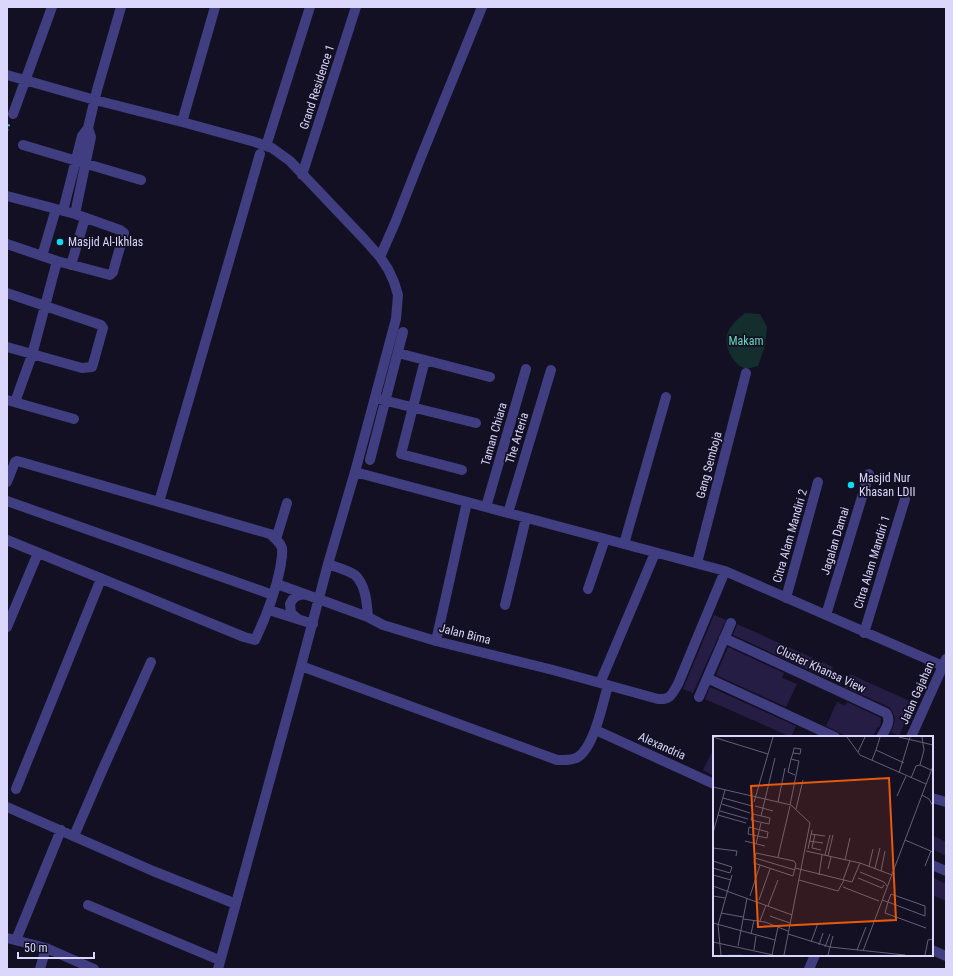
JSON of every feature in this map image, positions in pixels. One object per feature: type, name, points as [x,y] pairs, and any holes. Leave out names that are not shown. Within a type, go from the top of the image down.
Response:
[{"type":"street","points":[[14,114],[52,7]]},
{"type":"street","points":[[42,256],[59,210],[91,137],[88,128],[121,7]]},
{"type":"street","points":[[182,122],[215,7]]},
{"type":"street","points":[[159,502],[263,150],[310,7]]},
{"type":"street","name":"Grand Residence 1","points":[[302,175],[356,7]]},
{"type":"street","points":[[380,257],[482,7]]},
{"type":"street","points":[[7,75],[95,100],[182,122],[263,150],[280,154],[290,162],[380,257],[388,269],[398,295],[396,319],[375,398],[328,564],[313,624],[219,965],[88,905]]},
{"type":"street","points":[[23,145],[141,180]]},
{"type":"street","points":[[75,214],[81,162]]},
{"type":"street","points":[[7,196],[75,214],[120,230],[124,233],[113,272],[110,275],[57,262],[7,244]]},
{"type":"street","points":[[72,265],[85,218]]},
{"type":"street","points":[[57,262],[32,355],[11,401],[74,419]]},
{"type":"street","points":[[7,293],[101,326],[103,330],[92,367],[88,368],[32,355],[7,347]]},
{"type":"street","points":[[370,460],[403,332]]},
{"type":"street","points":[[398,353],[490,376]]},
{"type":"street","points":[[425,360],[401,454],[462,470]]},
{"type":"street","name":"Taman Chiara","points":[[486,507],[526,369]]},
{"type":"street","name":"The Arteria","points":[[508,513],[551,370]]},
{"type":"street","name":"Gang Semboja","points":[[697,563],[746,373]]},
{"type":"street","points":[[624,544],[666,397]]},
{"type":"street","points":[[375,398],[476,423]]},
{"type":"street","points":[[7,482],[17,461],[270,534],[282,546],[283,555],[277,584],[269,610],[255,640],[244,637],[7,540]]},
{"type":"street","points":[[355,472],[725,571],[864,633],[944,663]]},
{"type":"street","name":"Jagalan Damai","points":[[826,615],[870,474]]},
{"type":"street","name":"Citra Alam Mandiri 2","points":[[786,598],[818,482]]},
{"type":"street","name":"Citra Alam Mandiri 1","points":[[864,633],[905,500]]},
{"type":"street","points":[[7,501],[273,595]]},
{"type":"street","points":[[436,641],[467,502]]},
{"type":"street","points":[[276,539],[287,503]]},
{"type":"street","points":[[505,605],[526,518]]},
{"type":"street","points":[[588,589],[605,539]]},
{"type":"street","points":[[301,666],[557,760],[565,760],[579,756],[585,750],[595,729],[604,684],[655,552]]},
{"type":"street","points":[[7,627],[38,553]]},
{"type":"street","points":[[328,564],[354,574],[360,581],[367,604],[368,617]]},
{"type":"street","name":"Jalan Bima","points":[[319,599],[368,617],[383,625],[436,641],[553,670],[658,699],[665,699],[671,696],[678,684],[725,571]]},
{"type":"street","points":[[16,789],[101,579]]},
{"type":"street","points":[[277,584],[319,599]]},
{"type":"street","points":[[298,619],[291,613],[291,600],[298,595],[308,595]]},
{"type":"street","points":[[269,610],[313,624]]},
{"type":"street","points":[[699,697],[731,623]]},
{"type":"street","name":"Cluster Khansa View","points":[[724,638],[886,713],[889,721],[885,736]]},
{"type":"street","points":[[74,836],[151,662]]},
{"type":"street","name":"Jalan Gajahan","points":[[911,736],[944,663]]},
{"type":"street","points":[[707,678],[833,736]]},
{"type":"street","name":"Alexandria","points":[[600,732],[713,784]]},
{"type":"street","points":[[933,798],[946,802]]},
{"type":"street","points":[[7,807],[153,871],[236,904]]},
{"type":"street","points":[[61,830],[12,939],[46,948],[94,969]]},
{"type":"street","points":[[933,866],[946,872]]},
{"type":"street","points":[[40,969],[46,948]]},
{"type":"street","points":[[933,950],[946,956]]},
{"type":"street","points":[[809,969],[815,956]]},
{"type":"green space","name":"Makam","points":[[745,313],[760,314],[767,327],[765,346],[758,366],[749,368],[744,368],[737,364],[729,352],[726,339],[734,323]]},
{"type":"building","points":[[714,615],[726,620],[693,693],[683,689]]},
{"type":"building","points":[[737,624],[833,667],[828,679],[733,635]]},
{"type":"building","points":[[728,647],[784,673],[782,678],[797,684],[786,707],[716,675]]},
{"type":"building","points":[[850,674],[914,703],[899,736],[891,732],[895,718],[889,707],[844,687]]},
{"type":"building","points":[[710,687],[796,726],[791,736],[789,736],[705,699]]},
{"type":"building","points":[[837,702],[845,706],[847,702],[881,718],[880,726],[878,726],[873,736],[846,736],[826,726]]},
{"type":"building","points":[[713,750],[713,775],[703,770]]},
{"type":"building","points":[[933,836],[946,842],[946,856],[933,850]]},
{"type":"building","points":[[933,878],[946,884],[946,901],[933,895]]},
{"type":"place","name":"Masjid Al-Ikhlas","points":[[60,242]]},
{"type":"place","name":"Masjid Nur Khasan LDII","points":[[851,485]]}]
